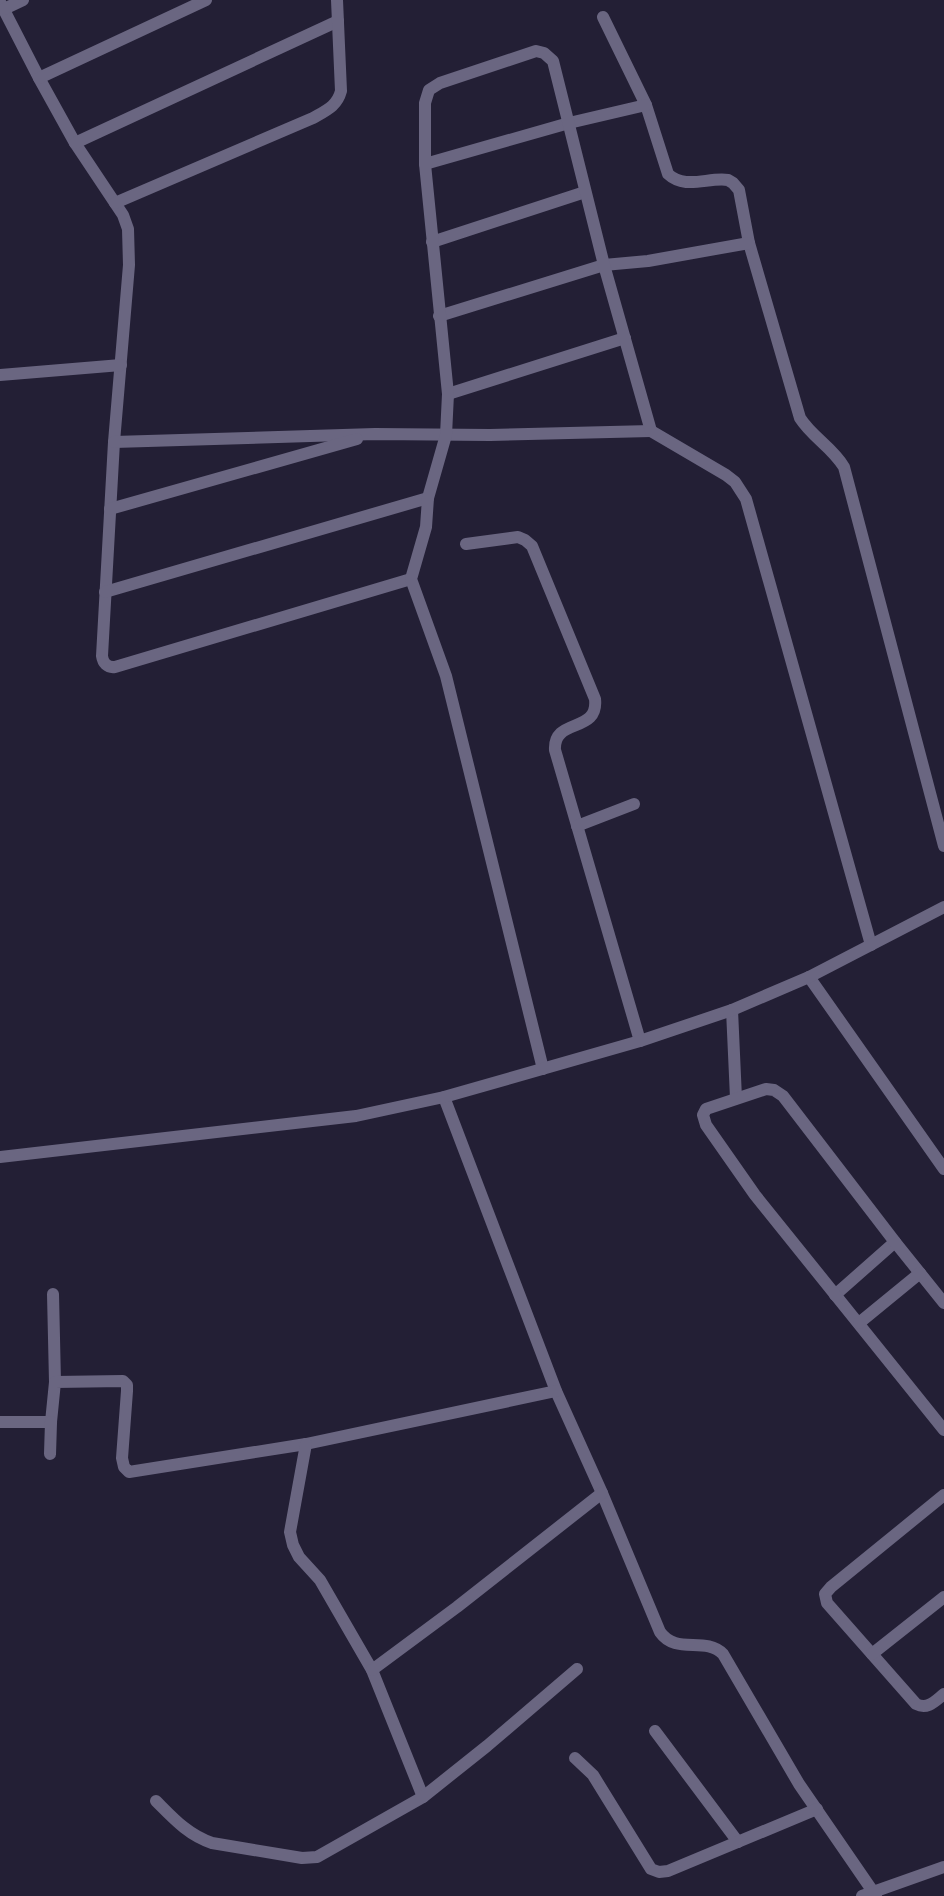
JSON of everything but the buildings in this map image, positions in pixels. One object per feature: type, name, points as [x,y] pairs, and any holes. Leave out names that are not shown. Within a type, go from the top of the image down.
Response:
[{"type":"street","points":[[23,0],[2,5],[75,143],[123,214],[128,229],[129,244],[105,592],[102,656],[104,662],[111,667],[411,579]]},
{"type":"street","points":[[39,78],[206,0]]},
{"type":"street","points":[[116,203],[313,118],[332,108],[339,100],[341,91],[337,0]]},
{"type":"street","points":[[603,17],[646,105],[666,169],[675,179],[683,183],[725,180],[735,184],[739,190],[749,243],[800,418],[815,437],[834,452],[844,467],[944,846]]},
{"type":"street","points":[[75,143],[338,21]]},
{"type":"street","points":[[543,1069],[446,676],[411,579],[426,527],[428,498],[446,435],[448,394],[425,164],[425,103],[429,90],[440,83],[536,51],[544,53],[552,61],[604,265],[651,431]]},
{"type":"street","points":[[425,164],[569,123],[646,105]]},
{"type":"street","points":[[432,242],[585,192]]},
{"type":"street","points":[[439,316],[604,265],[648,261],[749,243]]},
{"type":"street","points":[[448,394],[624,338]]},
{"type":"street","points":[[0,375],[120,365]]},
{"type":"street","points":[[114,442],[375,434],[446,435],[651,431],[726,475],[735,482],[746,499],[871,945]]},
{"type":"street","points":[[110,509],[375,434]]},
{"type":"street","points":[[105,592],[428,498]]},
{"type":"street","points":[[466,544],[518,537],[532,546],[594,699],[595,708],[593,716],[562,732],[556,738],[555,745],[640,1041]]},
{"type":"street","points":[[577,826],[634,804]]},
{"type":"street","points":[[0,1158],[356,1116],[444,1097],[640,1041],[732,1010],[809,977],[944,907]]},
{"type":"street","points":[[809,977],[944,1169]]},
{"type":"street","points":[[732,1010],[736,1098]]},
{"type":"street","points":[[944,1303],[783,1096],[771,1089],[736,1098],[706,1109],[703,1115],[704,1121],[755,1195],[944,1430]]},
{"type":"street","points":[[444,1097],[556,1391],[602,1492],[660,1632],[666,1640],[674,1644],[708,1647],[716,1649],[722,1654],[789,1768],[817,1809],[870,1895],[944,1867]]},
{"type":"street","points":[[835,1295],[895,1242]]},
{"type":"street","points":[[859,1323],[920,1273]]},
{"type":"street","points":[[50,1454],[55,1382],[53,1294]]},
{"type":"street","points":[[55,1382],[106,1380],[125,1383],[127,1391],[122,1458],[124,1467],[129,1472],[306,1444],[556,1391]]},
{"type":"street","points":[[0,1422],[51,1422]]},
{"type":"street","points":[[306,1444],[290,1532],[293,1545],[299,1556],[320,1580],[372,1670],[423,1797]]},
{"type":"street","points":[[372,1670],[457,1607],[602,1492]]},
{"type":"street","points":[[944,1495],[826,1592],[828,1603],[914,1702],[919,1706],[928,1706],[944,1694]]},
{"type":"street","points":[[872,1654],[944,1597]]},
{"type":"street","points":[[156,1801],[188,1831],[206,1841],[310,1858],[324,1854],[423,1797],[487,1746],[577,1669]]},
{"type":"street","points":[[655,1732],[738,1842]]},
{"type":"street","points":[[575,1758],[593,1775],[651,1869],[659,1872],[668,1871],[817,1809]]}]
